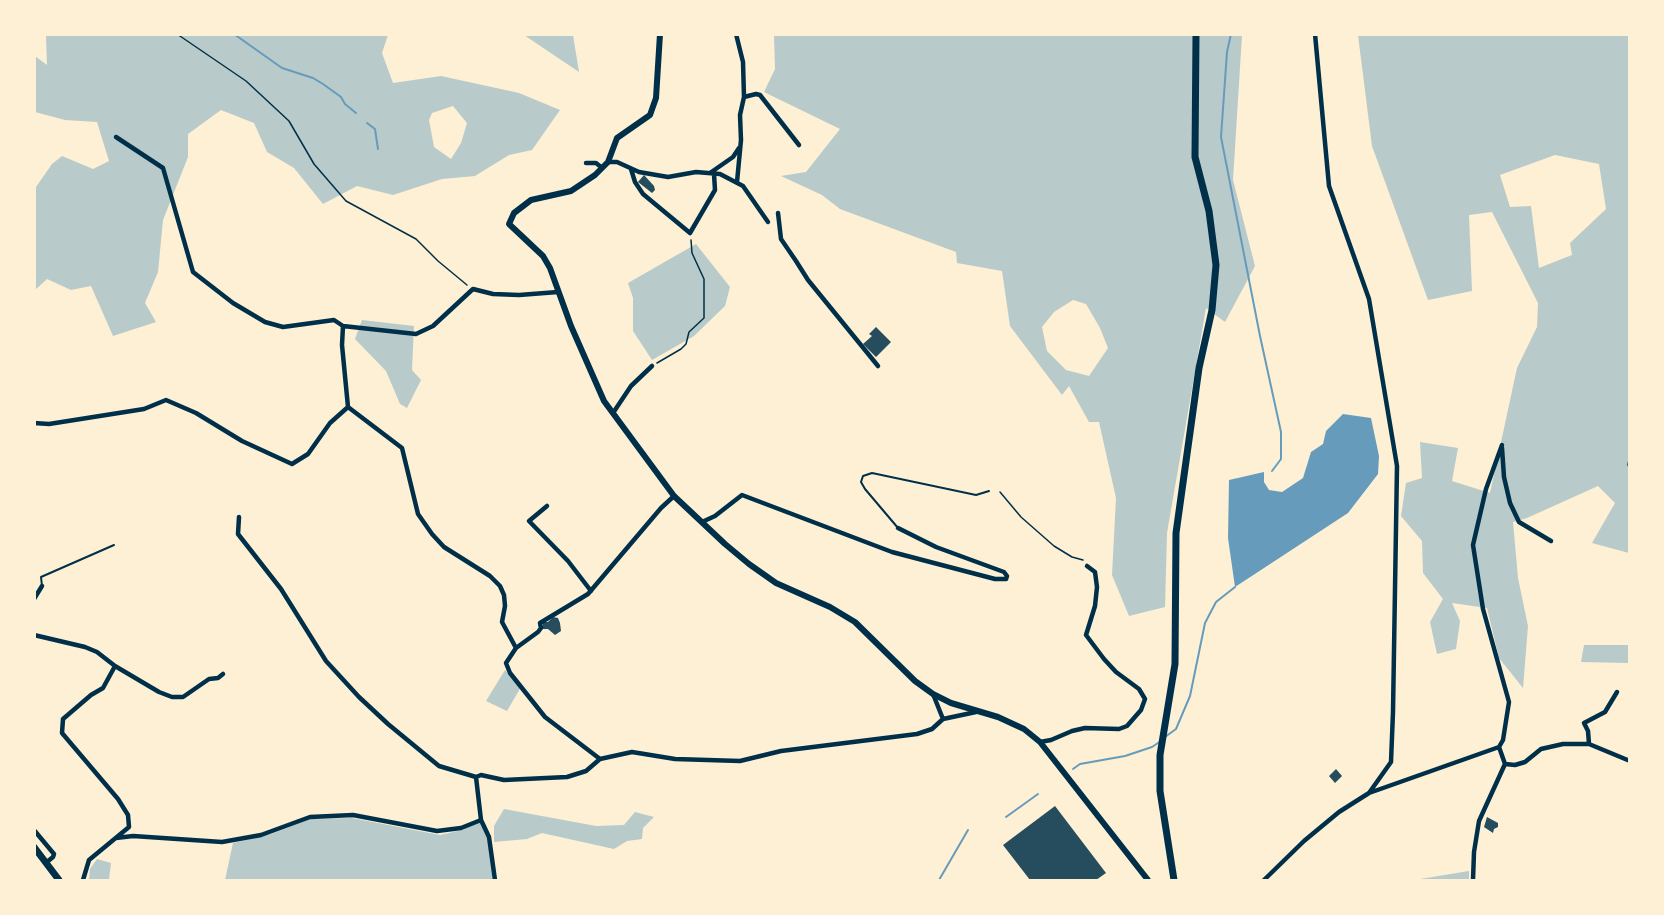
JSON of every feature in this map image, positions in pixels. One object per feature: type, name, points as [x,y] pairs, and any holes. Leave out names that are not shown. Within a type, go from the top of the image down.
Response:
[{"type":"main road","points":[[1174,879],[1160,791],[1160,755],[1175,664],[1176,533],[1199,368],[1212,310],[1216,265],[1209,211],[1195,157],[1196,34]]},
{"type":"main road","points":[[34,847],[59,880]]},
{"type":"street","points":[[660,34],[656,98],[650,115],[617,138],[608,162],[595,175],[571,191],[531,200],[514,213],[509,224],[543,256],[550,268],[604,401],[674,496],[725,544],[776,583],[830,607],[855,622],[915,681],[933,694],[951,703],[998,717],[1024,729],[1040,742],[1148,880]]},
{"type":"street","points":[[736,34],[743,62],[744,97],[740,116],[741,140],[737,182]]},
{"type":"street","points":[[1315,34],[1329,186],[1369,299],[1397,466],[1394,712],[1391,762],[1369,794]]},
{"type":"street","points":[[744,97],[760,95],[799,145]]},
{"type":"street","points":[[116,137],[163,168],[193,272],[215,290],[264,322],[283,327],[334,320],[343,326],[416,334],[433,326],[473,290],[493,294],[519,295],[558,292]]},
{"type":"street","points":[[712,174],[733,157],[740,148]]},
{"type":"street","points":[[608,162],[625,164],[631,169],[668,177],[696,172],[720,174],[737,182],[749,192],[768,222]]},
{"type":"street","points":[[586,163],[596,163],[601,167]]},
{"type":"street","points":[[631,169],[635,182],[643,194],[690,233],[715,190],[712,174]]},
{"type":"street","points":[[778,213],[781,239],[808,280],[878,366]]},
{"type":"street","points":[[343,326],[342,345],[348,407],[402,448],[418,514],[432,534],[444,547],[490,576],[500,586],[505,606],[502,622],[516,648]]},
{"type":"street","points":[[613,413],[631,386],[652,366]]},
{"type":"street","points":[[34,423],[49,424],[144,409],[166,400],[196,412],[242,441],[292,464],[308,454],[330,423],[348,407]]},
{"type":"street","points":[[1264,880],[1339,813],[1369,794],[1499,747],[1503,740],[1509,702],[1483,609],[1473,545],[1486,489],[1502,445],[1504,477],[1510,503],[1520,522],[1551,541]]},
{"type":"street","points":[[702,522],[715,516],[742,495],[892,552],[995,579],[1006,579],[1004,572],[936,547],[898,528]]},
{"type":"street","points":[[600,759],[545,717],[510,673],[506,663],[516,648],[538,632],[541,628],[540,623],[591,591],[661,508],[674,496]]},
{"type":"street","points":[[547,506],[529,521],[568,561],[591,591]]},
{"type":"street","points":[[239,517],[238,534],[281,589],[326,661],[359,698],[439,766],[476,777],[481,775],[504,780],[567,777],[586,771],[600,759],[632,752],[675,759],[740,761],[781,751],[917,734],[932,729],[943,719],[977,711]]},
{"type":"street","points":[[1040,742],[1085,728],[1119,729],[1127,726],[1141,710],[1145,699],[1139,689],[1104,659],[1086,635],[1095,606],[1097,587],[1095,572],[1087,566]]},
{"type":"street","points":[[34,599],[42,586]]},
{"type":"street","points":[[34,635],[86,647],[159,692],[172,697],[183,697],[209,679],[218,678],[223,674]]},
{"type":"street","points":[[83,880],[89,860],[129,827],[128,815],[118,799],[62,733],[63,719],[91,695],[103,688],[115,666]]},
{"type":"street","points":[[1589,744],[1588,731],[1584,723],[1605,712],[1617,692]]},
{"type":"street","points":[[933,694],[943,719]]},
{"type":"street","points":[[950,717],[951,703]]},
{"type":"street","points":[[1505,764],[1515,765],[1525,762],[1540,749],[1563,744],[1589,744],[1629,761]]},
{"type":"street","points":[[1473,880],[1474,852],[1479,821],[1505,764],[1499,747]]},
{"type":"street","points":[[476,777],[481,820],[489,837],[495,880]]},
{"type":"street","points":[[116,838],[133,836],[222,842],[261,835],[310,818],[353,815],[437,831],[461,828],[481,820]]},
{"type":"street","points":[[34,830],[54,854],[47,862]]},
{"type":"lane","points":[[898,528],[865,489],[861,482],[863,476],[872,473],[976,495],[989,491]]},
{"type":"lane","points":[[42,586],[40,577],[114,545]]},
{"type":"path","points":[[177,34],[246,81],[289,121],[314,164],[346,201],[416,239],[457,279],[473,290]]},
{"type":"path","points":[[652,366],[681,349],[686,344],[689,332],[704,318],[704,279],[692,253],[690,233]]},
{"type":"path","points":[[1629,454],[1629,469]]},
{"type":"path","points":[[999,492],[1021,517],[1054,546],[1072,557],[1082,559],[1087,566]]},
{"type":"shaded area","points":[[46,35],[388,35],[382,53],[393,83],[441,76],[519,93],[560,110],[532,150],[509,155],[475,176],[442,179],[393,195],[357,186],[323,204],[294,168],[267,152],[254,123],[221,110],[188,134],[188,157],[163,220],[158,272],[145,303],[156,322],[113,336],[91,286],[71,290],[47,279],[35,290],[34,185],[36,187],[52,164],[62,156],[93,169],[109,161],[97,122],[65,120],[35,112],[35,56],[47,65]],"holes":[[[453,106],[467,123],[461,143],[451,159],[434,147],[429,120],[432,113]]]},
{"type":"shaded area","points":[[524,35],[573,35],[579,72]]},
{"type":"shaded area","points":[[774,35],[1242,35],[1233,180],[1255,266],[1225,322],[1206,308],[1167,533],[1165,607],[1129,616],[1112,575],[1116,498],[1099,422],[1089,422],[1069,386],[1062,395],[1010,326],[1002,271],[957,263],[956,252],[840,209],[822,195],[781,176],[806,172],[840,129],[764,92],[775,69]],"holes":[[[1073,300],[1086,304],[1108,348],[1089,376],[1066,370],[1047,351],[1042,327],[1054,312]]]},
{"type":"shaded area","points":[[1358,35],[1629,35],[1629,553],[1592,543],[1615,503],[1598,486],[1513,522],[1518,578],[1528,626],[1523,688],[1499,658],[1487,608],[1452,603],[1460,621],[1456,649],[1437,654],[1430,622],[1443,599],[1423,573],[1422,541],[1401,516],[1406,483],[1422,478],[1420,442],[1458,448],[1452,481],[1490,493],[1517,368],[1537,327],[1538,303],[1492,212],[1469,215],[1472,291],[1428,300],[1372,146]],"holes":[[[1555,155],[1599,164],[1606,209],[1570,243],[1572,255],[1539,268],[1531,206],[1510,207],[1500,175]]]},
{"type":"shaded area","points":[[696,244],[730,287],[725,306],[694,336],[652,360],[633,331],[633,298],[628,283]]},
{"type":"shaded area","points":[[362,320],[414,326],[412,370],[421,380],[407,408],[400,404],[386,371],[355,339]]},
{"type":"shaded area","points":[[1584,645],[1629,645],[1629,663],[1581,662]]},
{"type":"shaded area","points":[[505,670],[521,687],[507,711],[486,701]]},
{"type":"shaded area","points":[[504,809],[596,826],[624,825],[635,812],[654,817],[643,828],[642,839],[627,841],[614,849],[542,833],[527,839],[494,842],[494,826]]},
{"type":"shaded area","points":[[352,818],[440,835],[462,830],[480,821],[488,837],[493,880],[225,880],[233,843],[271,834],[310,819]]},
{"type":"shaded area","points":[[97,859],[111,863],[109,880],[89,880],[90,869]]},
{"type":"shaded area","points":[[1469,871],[1469,880],[1414,880]]},
{"type":"water","points":[[1343,414],[1371,418],[1379,456],[1378,474],[1348,513],[1235,587],[1228,538],[1229,480],[1264,472],[1264,482],[1269,490],[1282,492],[1303,478],[1311,452],[1323,444],[1326,431]]},
{"type":"building","points":[[644,175],[654,186],[655,190],[652,193],[638,182]]},
{"type":"building","points":[[876,327],[891,342],[876,357],[863,344],[872,336],[869,334]]},
{"type":"building","points":[[553,617],[558,618],[561,631],[555,635],[548,629],[543,629],[543,622],[548,622]]},
{"type":"building","points":[[1336,769],[1342,776],[1335,783],[1329,776]]},
{"type":"building","points":[[1055,806],[1106,873],[1096,880],[1030,880],[1003,845]]},
{"type":"building","points":[[1487,817],[1498,823],[1493,833],[1484,827]]},
{"type":"waterway","points":[[234,34],[282,68],[313,78],[323,84],[341,97],[345,104],[356,113]]},
{"type":"waterway","points":[[1231,34],[1227,52],[1221,137],[1281,432],[1281,459],[1272,471]]},
{"type":"waterway","points":[[367,123],[375,129],[378,149]]},
{"type":"waterway","points":[[1165,737],[1176,729],[1190,696],[1205,623],[1216,602],[1235,587]]},
{"type":"waterway","points":[[1073,769],[1080,764],[1125,756],[1152,747],[1161,741]]},
{"type":"waterway","points":[[1006,817],[1038,794]]},
{"type":"waterway","points":[[939,880],[968,830]]}]
